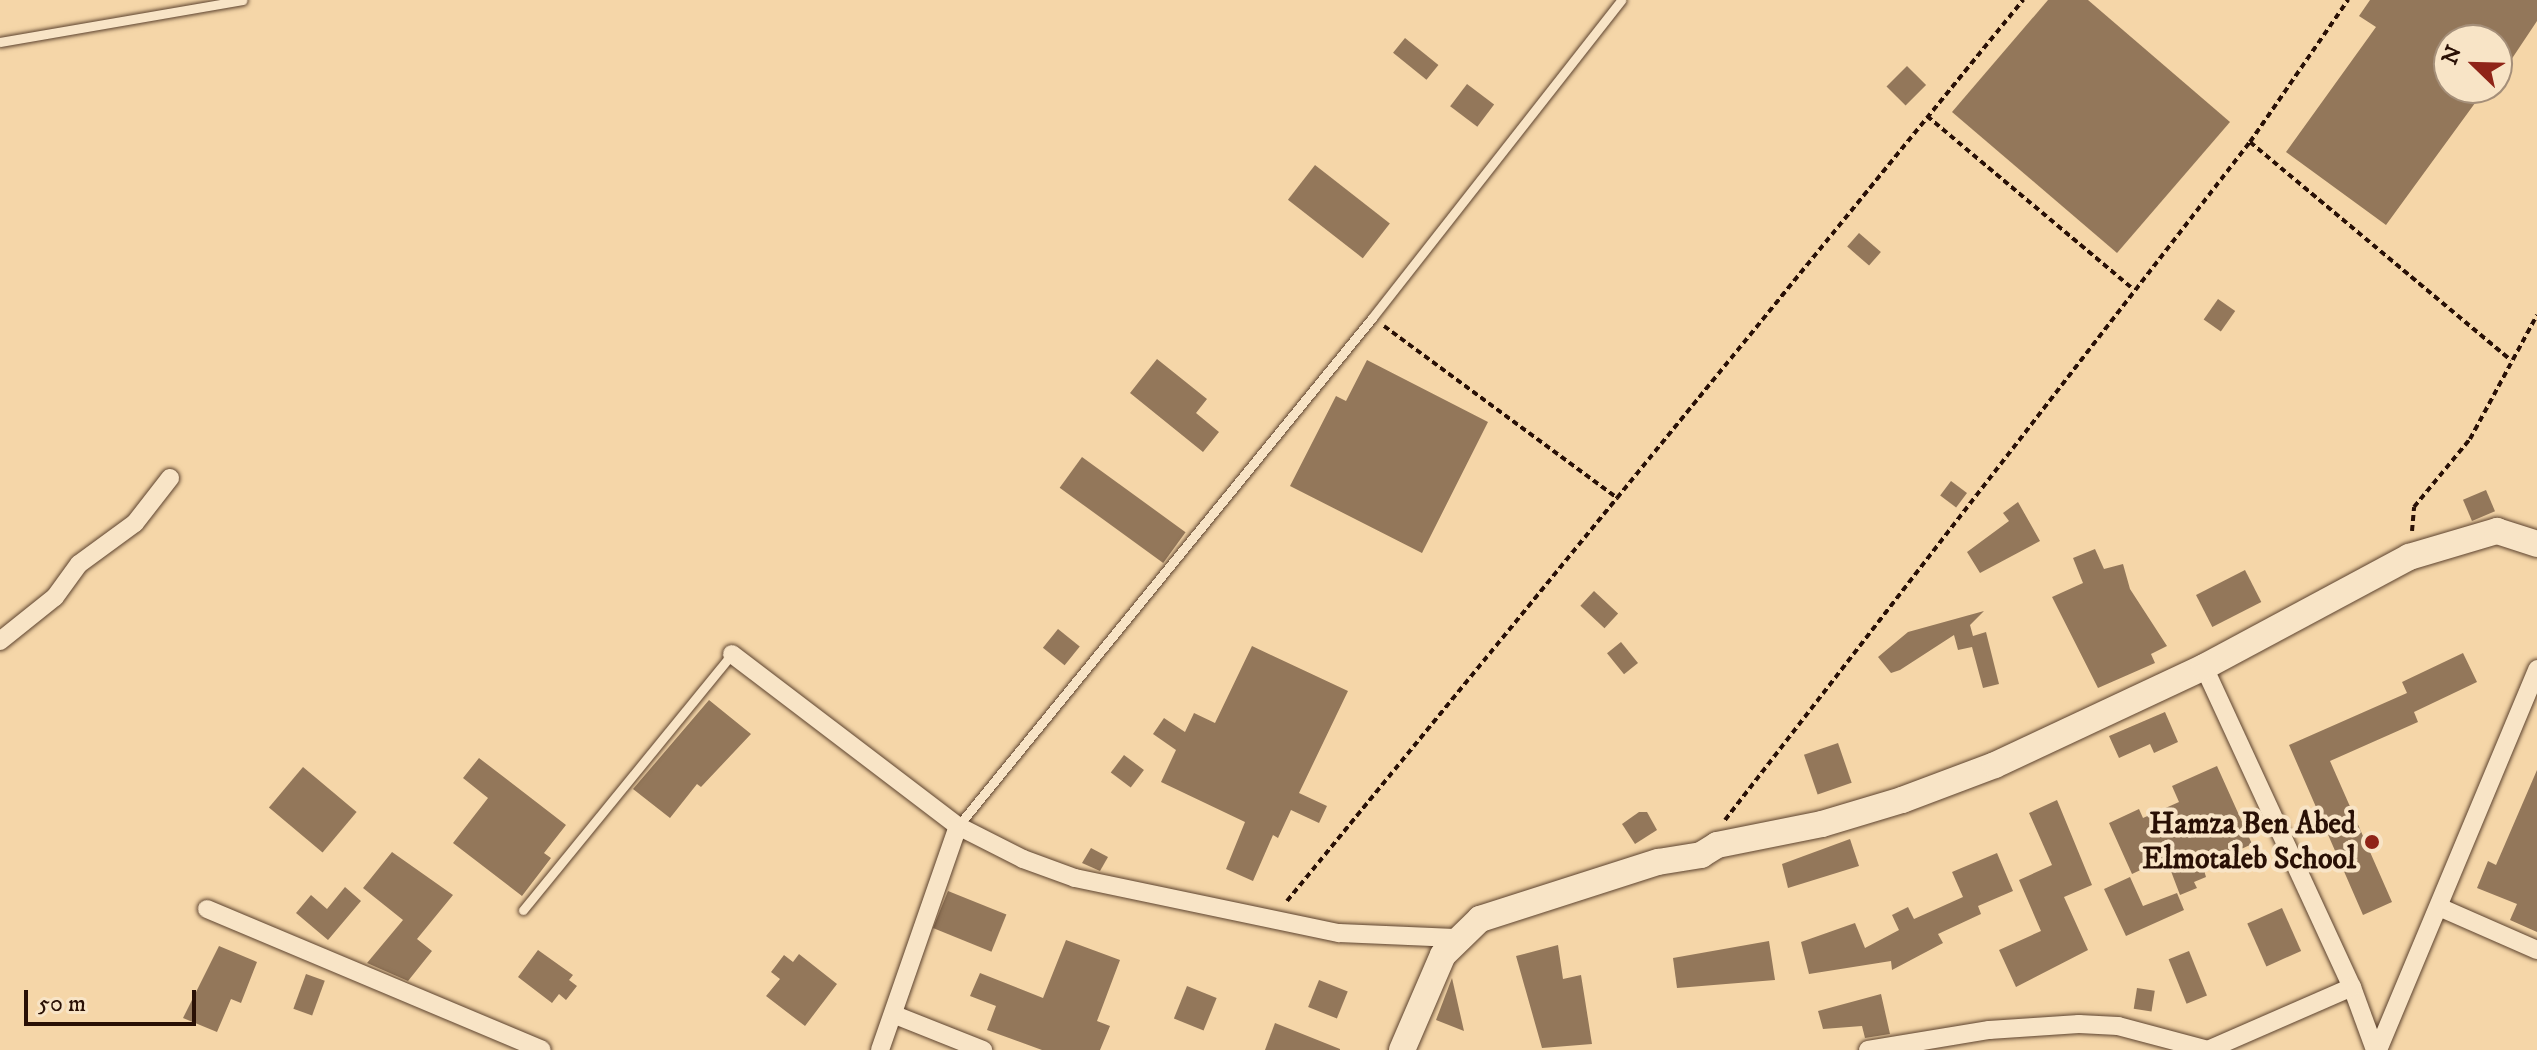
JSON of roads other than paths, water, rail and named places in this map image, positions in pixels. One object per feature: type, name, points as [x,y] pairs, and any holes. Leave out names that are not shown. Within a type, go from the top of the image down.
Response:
[{"type":"street","points":[[0,641],[55,597],[79,564],[135,523],[170,478]]},
{"type":"street","points":[[1402,1050],[1455,938],[1498,912],[1658,862],[1701,855],[1717,845],[1822,824],[1902,800],[1995,765],[2204,667],[2409,557],[2497,531],[2537,544]]},
{"type":"street","points":[[732,654],[958,826],[1075,878],[1339,933],[1455,938]]},
{"type":"street","points":[[2204,667],[2352,987],[2376,1050]]},
{"type":"street","points":[[2376,1050],[2537,669]]},
{"type":"street","points":[[880,1050],[895,1015],[958,826]]},
{"type":"street","points":[[2439,907],[2537,950]]},
{"type":"street","points":[[207,909],[542,1050]]},
{"type":"street","points":[[1868,1050],[1989,1030],[2079,1024],[2118,1026],[2208,1050],[2352,987]]},
{"type":"street","points":[[895,1015],[983,1050]]},
{"type":"lane","points":[[0,42],[242,0]]},
{"type":"lane","points":[[958,826],[1372,318],[1621,0]]},
{"type":"lane","points":[[523,910],[732,654]]},
{"type":"place","name":"Hamza Ben Abed Elmotaleb School","points":[[2372,842]]}]
